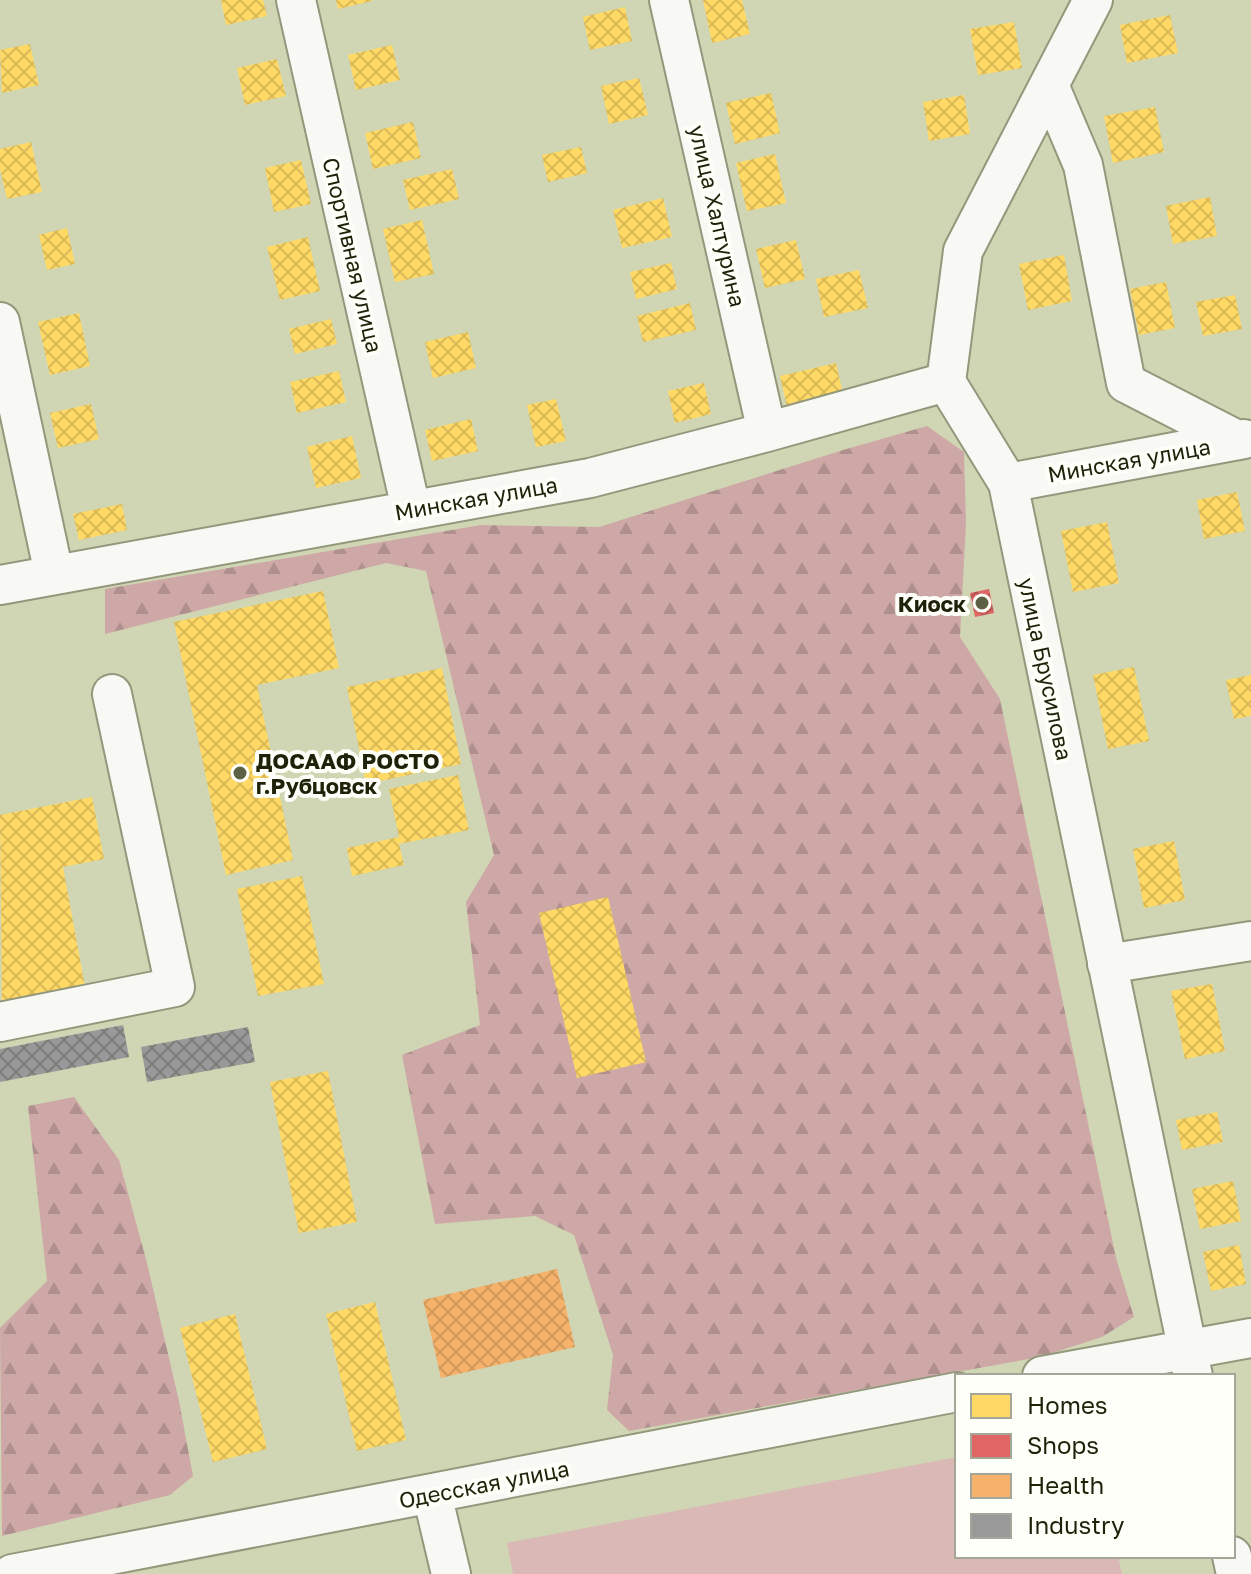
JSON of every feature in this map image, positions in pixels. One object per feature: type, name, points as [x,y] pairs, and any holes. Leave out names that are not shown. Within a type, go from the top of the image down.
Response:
[{"type":"street","name":"Спортивная улица","points":[[296,0],[411,509]]},
{"type":"street","name":"улица Халтурина","points":[[669,0],[767,432]]},
{"type":"street","points":[[946,382],[963,251],[1093,0]]},
{"type":"street","points":[[1049,85],[1083,165],[1126,383],[1244,439]]},
{"type":"street","points":[[0,322],[54,574]]},
{"type":"street","name":"Минская улица","points":[[0,585],[590,478],[946,382]]},
{"type":"street","name":"улица Брусилова","points":[[946,382],[1008,483],[1190,1362]]},
{"type":"street","name":"Минская улица","points":[[1008,483],[1244,439]]},
{"type":"street","points":[[0,1022],[175,987],[112,694]]},
{"type":"street","points":[[1107,964],[1251,941]]},
{"type":"street","points":[[1063,1374],[1190,1362],[1251,1338]]},
{"type":"street","name":"Одесская улица","points":[[12,1574],[955,1392]]},
{"type":"street","points":[[432,1494],[451,1574]]},
{"type":"green space","points":[[927,426],[964,452],[966,523],[960,637],[1000,699],[1116,1258],[1134,1317],[1102,1337],[1040,1357],[629,1431],[607,1410],[613,1355],[574,1235],[535,1216],[435,1224],[402,1055],[480,1025],[466,902],[494,855],[426,571],[386,563],[105,634],[105,589],[481,525],[599,527]]},
{"type":"green space","points":[[74,1097],[119,1160],[147,1263],[193,1476],[170,1495],[2,1536],[0,1328],[47,1281],[28,1106]]},
{"type":"shaded area","points":[[955,1457],[955,1558],[1118,1558],[1122,1574],[513,1574],[507,1543]]},
{"type":"building: Homes","points":[[221,0],[263,0],[267,16],[226,25]]},
{"type":"building: Homes","points":[[336,0],[371,0],[372,1],[338,9]]},
{"type":"building: Homes","points":[[703,0],[742,0],[750,34],[712,43]]},
{"type":"building: Homes","points":[[625,7],[632,41],[590,50],[583,17]]},
{"type":"building: Homes","points":[[1170,15],[1178,53],[1127,63],[1120,25]]},
{"type":"building: Homes","points":[[1014,22],[1022,68],[978,75],[970,29]]},
{"type":"building: Homes","points":[[30,44],[39,85],[2,93],[0,50]]},
{"type":"building: Homes","points":[[392,45],[400,80],[356,90],[348,55]]},
{"type":"building: Homes","points":[[277,59],[286,96],[245,105],[237,68]]},
{"type":"building: Homes","points":[[639,78],[648,115],[609,124],[601,86]]},
{"type":"building: Homes","points":[[771,93],[780,133],[735,144],[726,103]]},
{"type":"building: Homes","points":[[964,95],[970,134],[929,141],[923,102]]},
{"type":"building: Homes","points":[[1155,107],[1164,152],[1113,163],[1104,116]]},
{"type":"building: Homes","points":[[413,122],[421,158],[373,169],[365,133]]},
{"type":"building: Homes","points":[[31,142],[42,192],[7,199],[0,169],[0,149]]},
{"type":"building: Homes","points":[[581,147],[587,173],[548,182],[542,155]]},
{"type":"building: Homes","points":[[775,154],[786,203],[747,211],[736,163]]},
{"type":"building: Homes","points":[[301,160],[311,204],[274,212],[265,168]]},
{"type":"building: Homes","points":[[452,169],[459,199],[410,210],[403,180]]},
{"type":"building: Homes","points":[[1210,197],[1217,236],[1173,244],[1166,206]]},
{"type":"building: Homes","points":[[663,198],[672,237],[622,248],[613,210]]},
{"type":"building: Homes","points":[[422,220],[434,274],[395,282],[383,229]]},
{"type":"building: Homes","points":[[67,228],[75,264],[47,270],[39,235]]},
{"type":"building: Homes","points":[[308,237],[320,291],[280,300],[267,247]]},
{"type":"building: Homes","points":[[796,240],[805,279],[765,288],[756,249]]},
{"type":"building: Homes","points":[[1064,255],[1072,301],[1028,310],[1019,264]]},
{"type":"building: Homes","points":[[671,263],[677,289],[636,299],[630,272]]},
{"type":"building: Homes","points":[[859,270],[868,308],[824,317],[816,279]]},
{"type":"building: Homes","points":[[1166,282],[1175,328],[1139,335],[1130,289]]},
{"type":"building: Homes","points":[[1235,295],[1242,329],[1203,336],[1196,302]]},
{"type":"building: Homes","points":[[690,303],[696,330],[643,342],[637,316]]},
{"type":"building: Homes","points":[[79,313],[90,366],[50,375],[38,322]]},
{"type":"building: Homes","points":[[331,319],[337,344],[295,354],[289,329]]},
{"type":"building: Homes","points":[[468,332],[476,368],[433,378],[425,342]]},
{"type":"building: Homes","points":[[836,363],[843,394],[787,407],[780,376]]},
{"type":"building: Homes","points":[[339,371],[346,402],[297,413],[290,382]]},
{"type":"building: Homes","points":[[704,383],[711,414],[675,423],[668,391]]},
{"type":"building: Homes","points":[[556,399],[566,441],[536,447],[527,405]]},
{"type":"building: Homes","points":[[91,404],[99,439],[58,448],[50,413]]},
{"type":"building: Homes","points":[[471,419],[478,451],[432,461],[425,430]]},
{"type":"building: Homes","points":[[352,436],[361,478],[316,488],[307,447]]},
{"type":"building: Homes","points":[[1237,492],[1245,531],[1204,539],[1197,500]]},
{"type":"building: Homes","points":[[122,504],[127,530],[79,540],[73,514]]},
{"type":"building: Homes","points":[[1107,522],[1119,583],[1073,592],[1061,531]]},
{"type":"building: Homes","name":"ДОСААФ РОСТО г.Рубцовск","points":[[323,591],[339,668],[257,685],[293,860],[226,875],[174,622]]},
{"type":"building: Homes","points":[[1134,667],[1149,741],[1108,749],[1093,675]]},
{"type":"building: Homes","points":[[442,668],[461,764],[366,784],[347,687]]},
{"type":"building: Homes","points":[[1251,675],[1251,716],[1234,719],[1226,680]]},
{"type":"building: Homes","points":[[458,775],[469,830],[399,844],[404,865],[352,876],[347,848],[399,837],[389,789]]},
{"type":"building: Homes","points":[[92,797],[104,859],[63,867],[85,987],[2,1003],[0,815]]},
{"type":"building: Homes","points":[[1174,841],[1185,900],[1144,908],[1133,849]]},
{"type":"building: Homes","points":[[302,876],[324,984],[258,996],[237,889]]},
{"type":"building: Homes","points":[[608,897],[646,1062],[577,1078],[539,913]]},
{"type":"building: Homes","points":[[1212,984],[1225,1051],[1185,1059],[1171,991]]},
{"type":"building: Homes","points":[[328,1071],[357,1222],[299,1233],[270,1082]]},
{"type":"building: Homes","points":[[1217,1112],[1223,1142],[1182,1150],[1176,1120]]},
{"type":"building: Homes","points":[[1233,1181],[1241,1221],[1200,1229],[1192,1189]]},
{"type":"building: Homes","points":[[1239,1245],[1246,1284],[1211,1291],[1203,1252]]},
{"type":"building: Homes","points":[[375,1302],[406,1440],[357,1451],[326,1314]]},
{"type":"building: Homes","points":[[235,1314],[267,1449],[213,1462],[180,1328]]},
{"type":"building: Shops","name":"Киоск","points":[[989,589],[994,613],[975,617],[970,593]]},
{"type":"building: Health","points":[[557,1269],[575,1347],[441,1378],[423,1300]]},
{"type":"building: Industry","points":[[123,1025],[129,1057],[0,1082],[0,1049]]},
{"type":"building: Industry","points":[[248,1027],[255,1062],[147,1082],[141,1047]]},
{"type":"place","name":"Киоск","points":[[982,603]]},
{"type":"place","name":"ДОСААФ РОСТО г.Рубцовск","points":[[240,773]]}]
